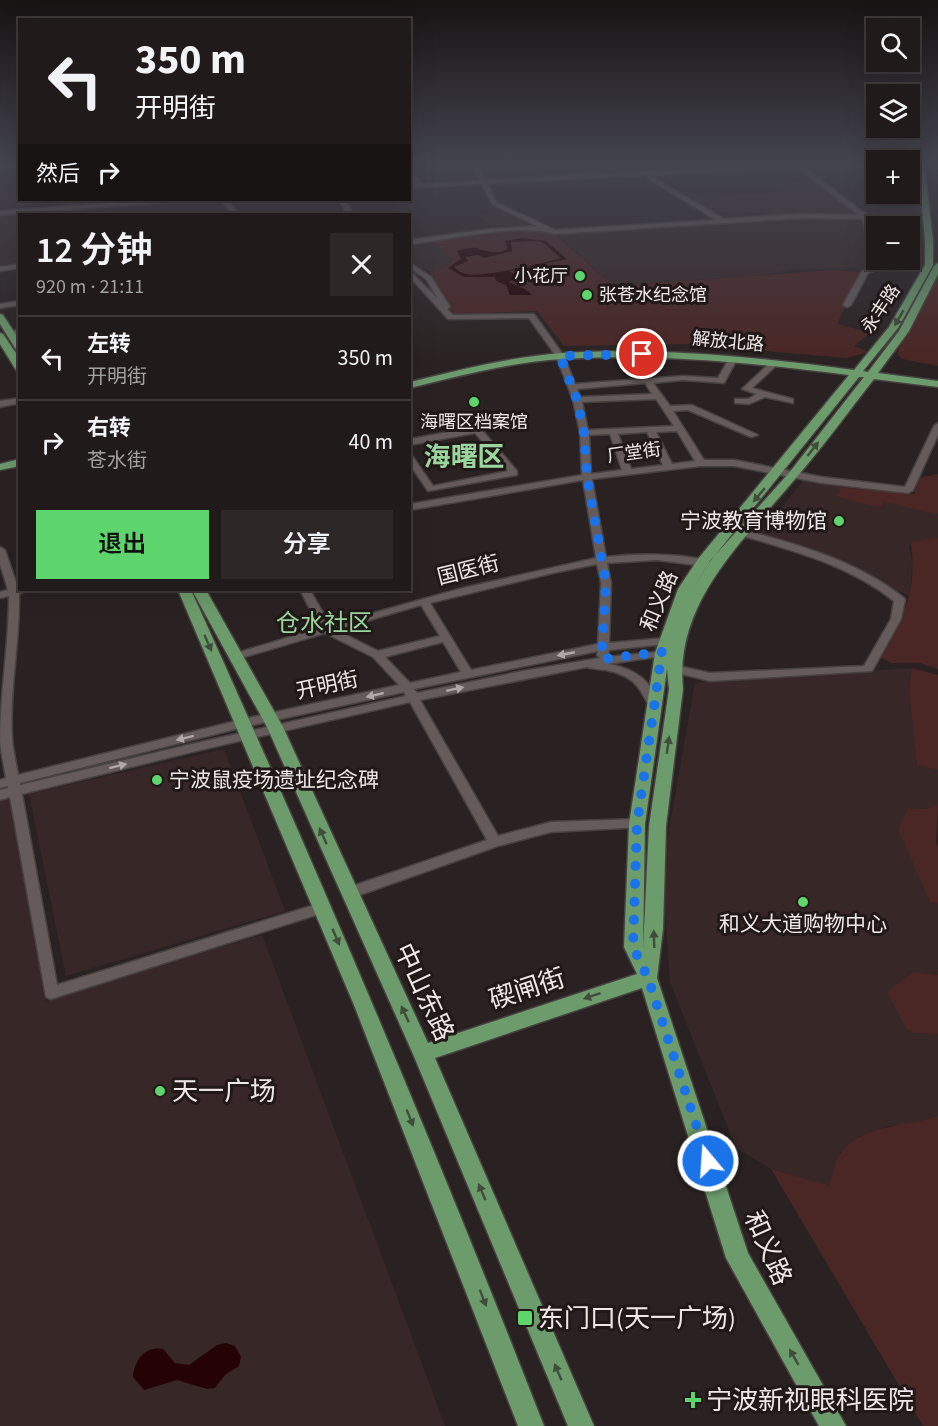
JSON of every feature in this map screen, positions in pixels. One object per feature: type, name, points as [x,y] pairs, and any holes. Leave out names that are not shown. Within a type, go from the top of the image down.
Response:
[{"type":"main road","name":"永丰路","points":[[865,370],[893,328],[929,265],[927,230]]},
{"type":"main road","name":"永丰路","points":[[865,370],[904,331],[938,266]]},
{"type":"main road","points":[[0,317],[18,346]]},
{"type":"main road","points":[[10,333],[4,350],[18,366]]},
{"type":"main road","name":"解放北路","points":[[411,378],[499,358],[689,349],[865,370],[938,384]]},
{"type":"main road","name":"解放北路","points":[[411,385],[558,354],[734,359],[938,374]]},
{"type":"main road","name":"和义路","points":[[648,978],[654,949],[653,902],[657,827],[676,689],[674,669],[676,653],[697,592],[708,564],[743,533],[865,370]]},
{"type":"main road","points":[[0,467],[18,462]]},
{"type":"main road","points":[[0,477],[18,472]]},
{"type":"main road","name":"和义路","points":[[785,474],[684,589],[664,647],[653,703],[637,824],[633,947],[648,978],[738,1258],[833,1426]]},
{"type":"main road","points":[[184,591],[324,907],[476,1278],[531,1426]]},
{"type":"main road","name":"中山东路","points":[[201,591],[272,723],[423,1054],[581,1426]]},
{"type":"main road","name":"碶闸街","points":[[423,1054],[648,978]]},
{"type":"street","points":[[411,242],[510,230]]},
{"type":"street","points":[[550,230],[555,232],[593,230]]},
{"type":"street","points":[[847,305],[865,272],[875,270],[876,261],[868,230]]},
{"type":"street","points":[[0,269],[18,266]]},
{"type":"street","points":[[411,266],[429,278],[454,316],[521,313],[535,315],[559,348],[558,354]]},
{"type":"street","points":[[411,275],[449,316],[531,316],[558,354],[577,400],[584,433],[587,477],[606,583],[602,653]]},
{"type":"street","points":[[0,306],[18,303]]},
{"type":"street","points":[[571,387],[683,378],[721,381],[734,359]]},
{"type":"street","points":[[775,363],[746,389],[790,401]]},
{"type":"street","points":[[647,381],[668,409],[701,463]]},
{"type":"street","points":[[738,401],[749,402],[764,394]]},
{"type":"street","points":[[577,400],[658,396]]},
{"type":"street","points":[[604,398],[608,411]]},
{"type":"street","points":[[628,398],[634,410]]},
{"type":"street","points":[[0,404],[18,400]]},
{"type":"street","points":[[668,409],[689,408],[754,435]]},
{"type":"street","name":"厂堂街","points":[[411,507],[587,477],[668,465],[701,463],[735,463],[785,474],[908,490],[938,426]]},
{"type":"street","points":[[584,433],[678,428]]},
{"type":"street","points":[[650,429],[668,465]]},
{"type":"street","points":[[411,442],[477,430],[513,472],[431,489],[411,463]]},
{"type":"street","points":[[613,431],[627,471]]},
{"type":"street","points":[[674,669],[710,677],[868,669],[896,619],[900,600],[883,585],[805,551],[743,533]]},
{"type":"street","points":[[0,550],[18,591],[5,673],[3,741],[9,789],[51,993],[324,907]]},
{"type":"street","name":"国医街","points":[[237,656],[424,601],[600,558],[677,557],[708,564]]},
{"type":"street","points":[[0,595],[18,591]]},
{"type":"street","points":[[305,591],[327,630],[377,655],[411,692],[495,842]]},
{"type":"street","points":[[424,601],[468,674]]},
{"type":"street","points":[[377,655],[446,638]]},
{"type":"street","name":"开明街","points":[[411,692],[468,674],[602,653],[664,647]]},
{"type":"street","name":"开明街","points":[[0,784],[9,789],[246,728],[411,692],[570,665],[602,653]]},
{"type":"street","points":[[570,665],[604,666],[624,671],[642,682],[651,693],[653,703]]},
{"type":"street","points":[[349,893],[495,842],[551,827],[637,824]]},
{"type":"shaded area","points":[[0,230],[18,230],[18,263],[0,266]]},
{"type":"shaded area","points":[[546,230],[614,286],[832,270],[862,272],[837,324],[870,333],[854,346],[868,352],[847,358],[684,344],[564,346],[537,311],[454,314],[429,272],[446,266],[452,259],[432,240]]},
{"type":"shaded area","points":[[603,230],[865,230],[866,232],[866,268],[790,270],[769,274],[614,286],[556,233]]},
{"type":"shaded area","points":[[521,238],[546,241],[567,259],[509,271],[519,277],[508,282],[525,289],[532,295],[510,295],[506,285],[496,281],[495,277],[464,277],[448,268],[461,259],[457,251],[474,248],[501,252],[508,248],[505,241]],"holes":[[[511,242],[542,242],[561,258],[474,275],[466,274],[454,267],[468,261],[465,257],[478,255],[484,258],[512,251]]]},
{"type":"shaded area","points":[[432,240],[452,258],[446,266],[429,272],[411,263],[411,243]]},
{"type":"shaded area","points":[[938,269],[938,366],[902,359],[897,353]]},
{"type":"shaded area","points":[[938,474],[938,514],[884,502],[881,506],[868,505],[836,496],[840,490],[837,487],[915,494],[913,484],[918,478]]},
{"type":"shaded area","points":[[804,480],[834,485],[938,512],[938,542],[909,545],[912,563],[910,596],[760,533]]},
{"type":"shaded area","points":[[938,538],[938,669],[920,663],[891,663],[880,657],[907,603],[912,576],[911,542]]},
{"type":"shaded area","points":[[912,668],[909,690],[917,765],[938,770],[938,804],[928,809],[908,808],[930,902],[938,903],[938,975],[914,972],[914,1033],[938,1034],[938,1116],[914,1124],[889,1126],[859,1137],[840,1152],[829,1187],[771,1169],[736,1148],[670,982],[662,870],[695,683]]},
{"type":"shaded area","points":[[912,668],[938,675],[938,770],[917,765],[909,690]]},
{"type":"shaded area","points":[[224,749],[285,911],[66,976],[29,794]]},
{"type":"shaded area","name":"天一广场","points":[[10,798],[45,1001],[262,935],[445,1426],[0,1426],[0,800]]},
{"type":"shaded area","points":[[938,804],[936,843],[938,846],[938,903],[930,902],[898,829],[908,808],[927,809]]},
{"type":"shaded area","points":[[914,972],[938,975],[938,1034],[914,1033],[906,1028],[887,992]]},
{"type":"shaded area","points":[[938,1116],[938,1426],[923,1426],[771,1169],[829,1186],[840,1154],[851,1142],[874,1131]]},
{"type":"shaded area","points":[[226,1343],[235,1346],[241,1357],[239,1366],[225,1375],[215,1388],[207,1389],[177,1380],[144,1390],[133,1377],[138,1360],[151,1349],[163,1349],[175,1363],[189,1365],[217,1345]]},
{"type":"place","name":"小花厅","points":[[580,276]]},
{"type":"place","name":"张苍水纪念馆","points":[[587,295]]},
{"type":"place","name":"海曙区档案馆","points":[[474,402]]},
{"type":"place","name":"宁波教育博物馆","points":[[839,521]]},
{"type":"place","name":"宁波鼠疫场遗址纪念碑","points":[[157,780]]},
{"type":"place","name":"和义大道购物中心","points":[[803,902]]},
{"type":"place","name":"天一广场","points":[[160,1091]]},
{"type":"place","name":"东门口(天一广场)","points":[[525,1318]]},
{"type":"place","name":"宁波新视眼科医院","points":[[693,1400]]},
{"type":"district","name":"海曙区","points":[[464,457]]},
{"type":"district","name":"仓水社区","points":[[324,623]]},
{"type":"route","points":[[642,354],[560,356],[577,400],[584,433],[587,477],[606,583],[603,659],[662,652],[637,824],[632,900],[633,947],[648,978],[708,1161]]}]
